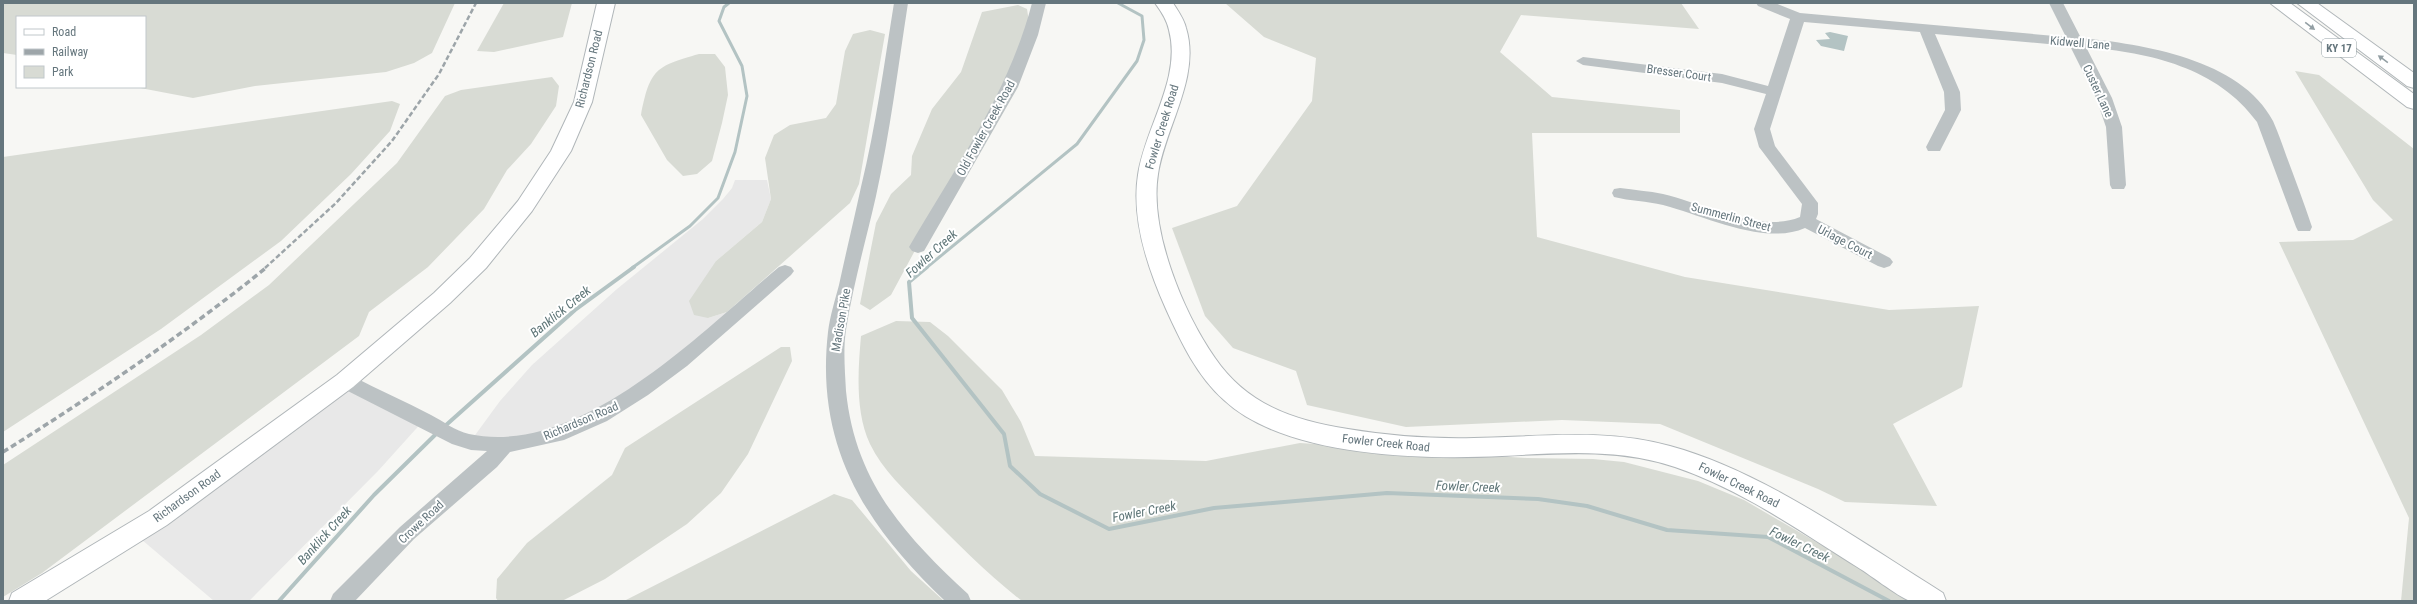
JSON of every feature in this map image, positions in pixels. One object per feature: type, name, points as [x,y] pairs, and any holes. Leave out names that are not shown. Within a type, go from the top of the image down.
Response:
[{"type":"main road","name":"Richardson Road","points":[[22,601],[158,518],[345,381],[442,298],[478,263],[525,206],[561,151],[583,102],[606,3]]},
{"type":"main road","name":"Fowler Creek Road","points":[[1164,3],[1178,29],[1181,49],[1177,77],[1152,152],[1148,172],[1146,194],[1150,223],[1159,261],[1193,341],[1208,367],[1234,396],[1254,410],[1290,428],[1373,443],[1453,448],[1581,444],[1648,450],[1691,462],[1741,484],[1769,499],[1933,601]]},
{"type":"main road","name":"KY 17","points":[[2279,3],[2414,102]]},
{"type":"main road","name":"KY 17","points":[[2306,3],[2414,82]]},
{"type":"street","name":"Madison Pike","points":[[901,3],[879,146],[837,331],[834,358],[835,398],[851,461],[863,487],[881,517],[908,550],[960,601]]},
{"type":"street","name":"Old Fowler Creek Road","points":[[918,247],[1010,87],[1031,35],[1039,3]]},
{"type":"street","name":"Kidwell Lane","points":[[1763,3],[1798,17],[2129,47],[2179,60],[2209,72],[2244,96],[2257,108],[2265,121],[2304,227]]},
{"type":"street","name":"Custer Lane","points":[[2056,3],[2104,98],[2114,127],[2118,185]]},
{"type":"street","points":[[1798,17],[1762,129],[1767,147],[1810,203],[1810,214],[1806,221]]},
{"type":"street","points":[[1926,29],[1952,92],[1953,110],[1934,147]]},
{"type":"street","name":"Bresser Court","points":[[1583,61],[1722,79],[1774,92]]},
{"type":"street","name":"Summerlin Street","points":[[1620,193],[1662,199],[1758,227],[1776,229],[1790,228],[1806,221]]},
{"type":"street","name":"Urlage Court","points":[[1806,221],[1884,262]]},
{"type":"street","name":"Richardson Road","points":[[345,381],[470,442],[503,446],[536,440],[570,428],[623,403],[686,354],[785,271]]},
{"type":"street","name":"Crowe Road","points":[[340,601],[407,534],[490,461],[503,446]]},
{"type":"shaded area","points":[[1830,32],[1848,36],[1844,51],[1821,46],[1816,40],[1830,39],[1825,33]]},
{"type":"shaded area","points":[[735,180],[767,180],[771,199],[762,222],[716,261],[708,318],[727,312],[732,315],[645,387],[536,440],[470,442],[500,401],[532,365],[617,289],[703,219],[723,199],[732,188]]},
{"type":"shaded area","points":[[345,381],[424,420],[378,471],[249,601],[214,601],[135,534]]},
{"type":"green space","points":[[3,3],[455,3],[432,53],[414,63],[386,72],[255,86],[193,98],[140,88],[146,88],[146,16],[16,16],[16,55],[3,53]]},
{"type":"green space","points":[[504,3],[572,3],[563,37],[494,52],[477,51]]},
{"type":"green space","points":[[1225,3],[1681,3],[1699,29],[1521,15],[1500,52],[1552,97],[1680,110],[1680,133],[1532,133],[1537,237],[1685,277],[1889,310],[1979,306],[1962,387],[1893,424],[1937,506],[1845,502],[1818,489],[1660,424],[1562,420],[1406,427],[1307,405],[1296,371],[1233,348],[1205,316],[1172,228],[1237,206],[1312,101],[1316,58],[1264,37]]},
{"type":"green space","points":[[1018,5],[1027,9],[1031,35],[891,295],[870,310],[860,304],[876,223],[891,194],[911,175],[912,156],[932,109],[961,72],[982,12]]},
{"type":"green space","points":[[870,30],[885,34],[859,184],[850,203],[727,312],[708,318],[694,315],[689,301],[716,261],[762,222],[771,199],[765,158],[774,135],[790,125],[826,118],[836,104],[845,51],[853,34]]},
{"type":"green space","points":[[699,54],[715,54],[725,67],[728,95],[712,161],[697,174],[683,176],[667,160],[641,115],[648,88],[657,72],[664,66],[673,62]]},
{"type":"green space","points":[[2295,71],[2319,75],[2414,149],[2414,601],[2401,601],[2409,518],[2279,242],[2353,240],[2393,220],[2373,200]]},
{"type":"green space","points":[[552,77],[559,86],[556,106],[531,144],[507,170],[484,209],[428,267],[369,312],[359,336],[42,573],[3,597],[3,465],[201,335],[269,285],[397,163],[445,96],[461,90]]},
{"type":"green space","points":[[392,101],[400,104],[390,131],[351,174],[281,241],[161,329],[3,432],[3,157]]},
{"type":"green space","points":[[896,321],[930,322],[948,336],[1002,390],[1021,422],[1035,456],[1206,461],[1300,443],[1527,458],[1593,459],[1624,462],[1698,481],[1744,500],[1880,579],[1908,601],[1022,601],[972,558],[903,488],[881,463],[870,444],[865,432],[860,405],[859,363],[861,336]]},
{"type":"green space","points":[[781,347],[790,347],[792,361],[748,454],[721,493],[687,524],[605,579],[562,601],[498,601],[496,598],[497,579],[527,543],[612,475],[625,448]]},
{"type":"green space","points":[[834,494],[852,500],[911,571],[944,601],[624,601]]},
{"type":"waterway","name":"Banklick Creek","points":[[632,268],[690,226],[718,198],[735,152],[747,96],[742,66],[719,21],[724,7],[729,3]]},
{"type":"waterway","name":"Fowler Creek","points":[[926,268],[1077,144],[1137,61],[1144,40],[1142,16],[1118,3]]},
{"type":"waterway","name":"Banklick Creek","points":[[445,426],[575,310],[634,267]]},
{"type":"waterway","name":"Fowler Creek","points":[[927,267],[909,282],[912,318],[1004,434],[1010,466],[1040,494],[1109,529],[1214,508],[1387,493],[1538,499],[1587,506],[1667,530],[1768,537],[1889,601]]},
{"type":"waterway","name":"Banklick Creek","points":[[279,601],[374,495],[437,433]]},
{"type":"railway","points":[[265,268],[336,203],[392,141],[439,74],[476,3]]},
{"type":"railway","points":[[3,452],[138,364],[203,317],[267,267]]}]
